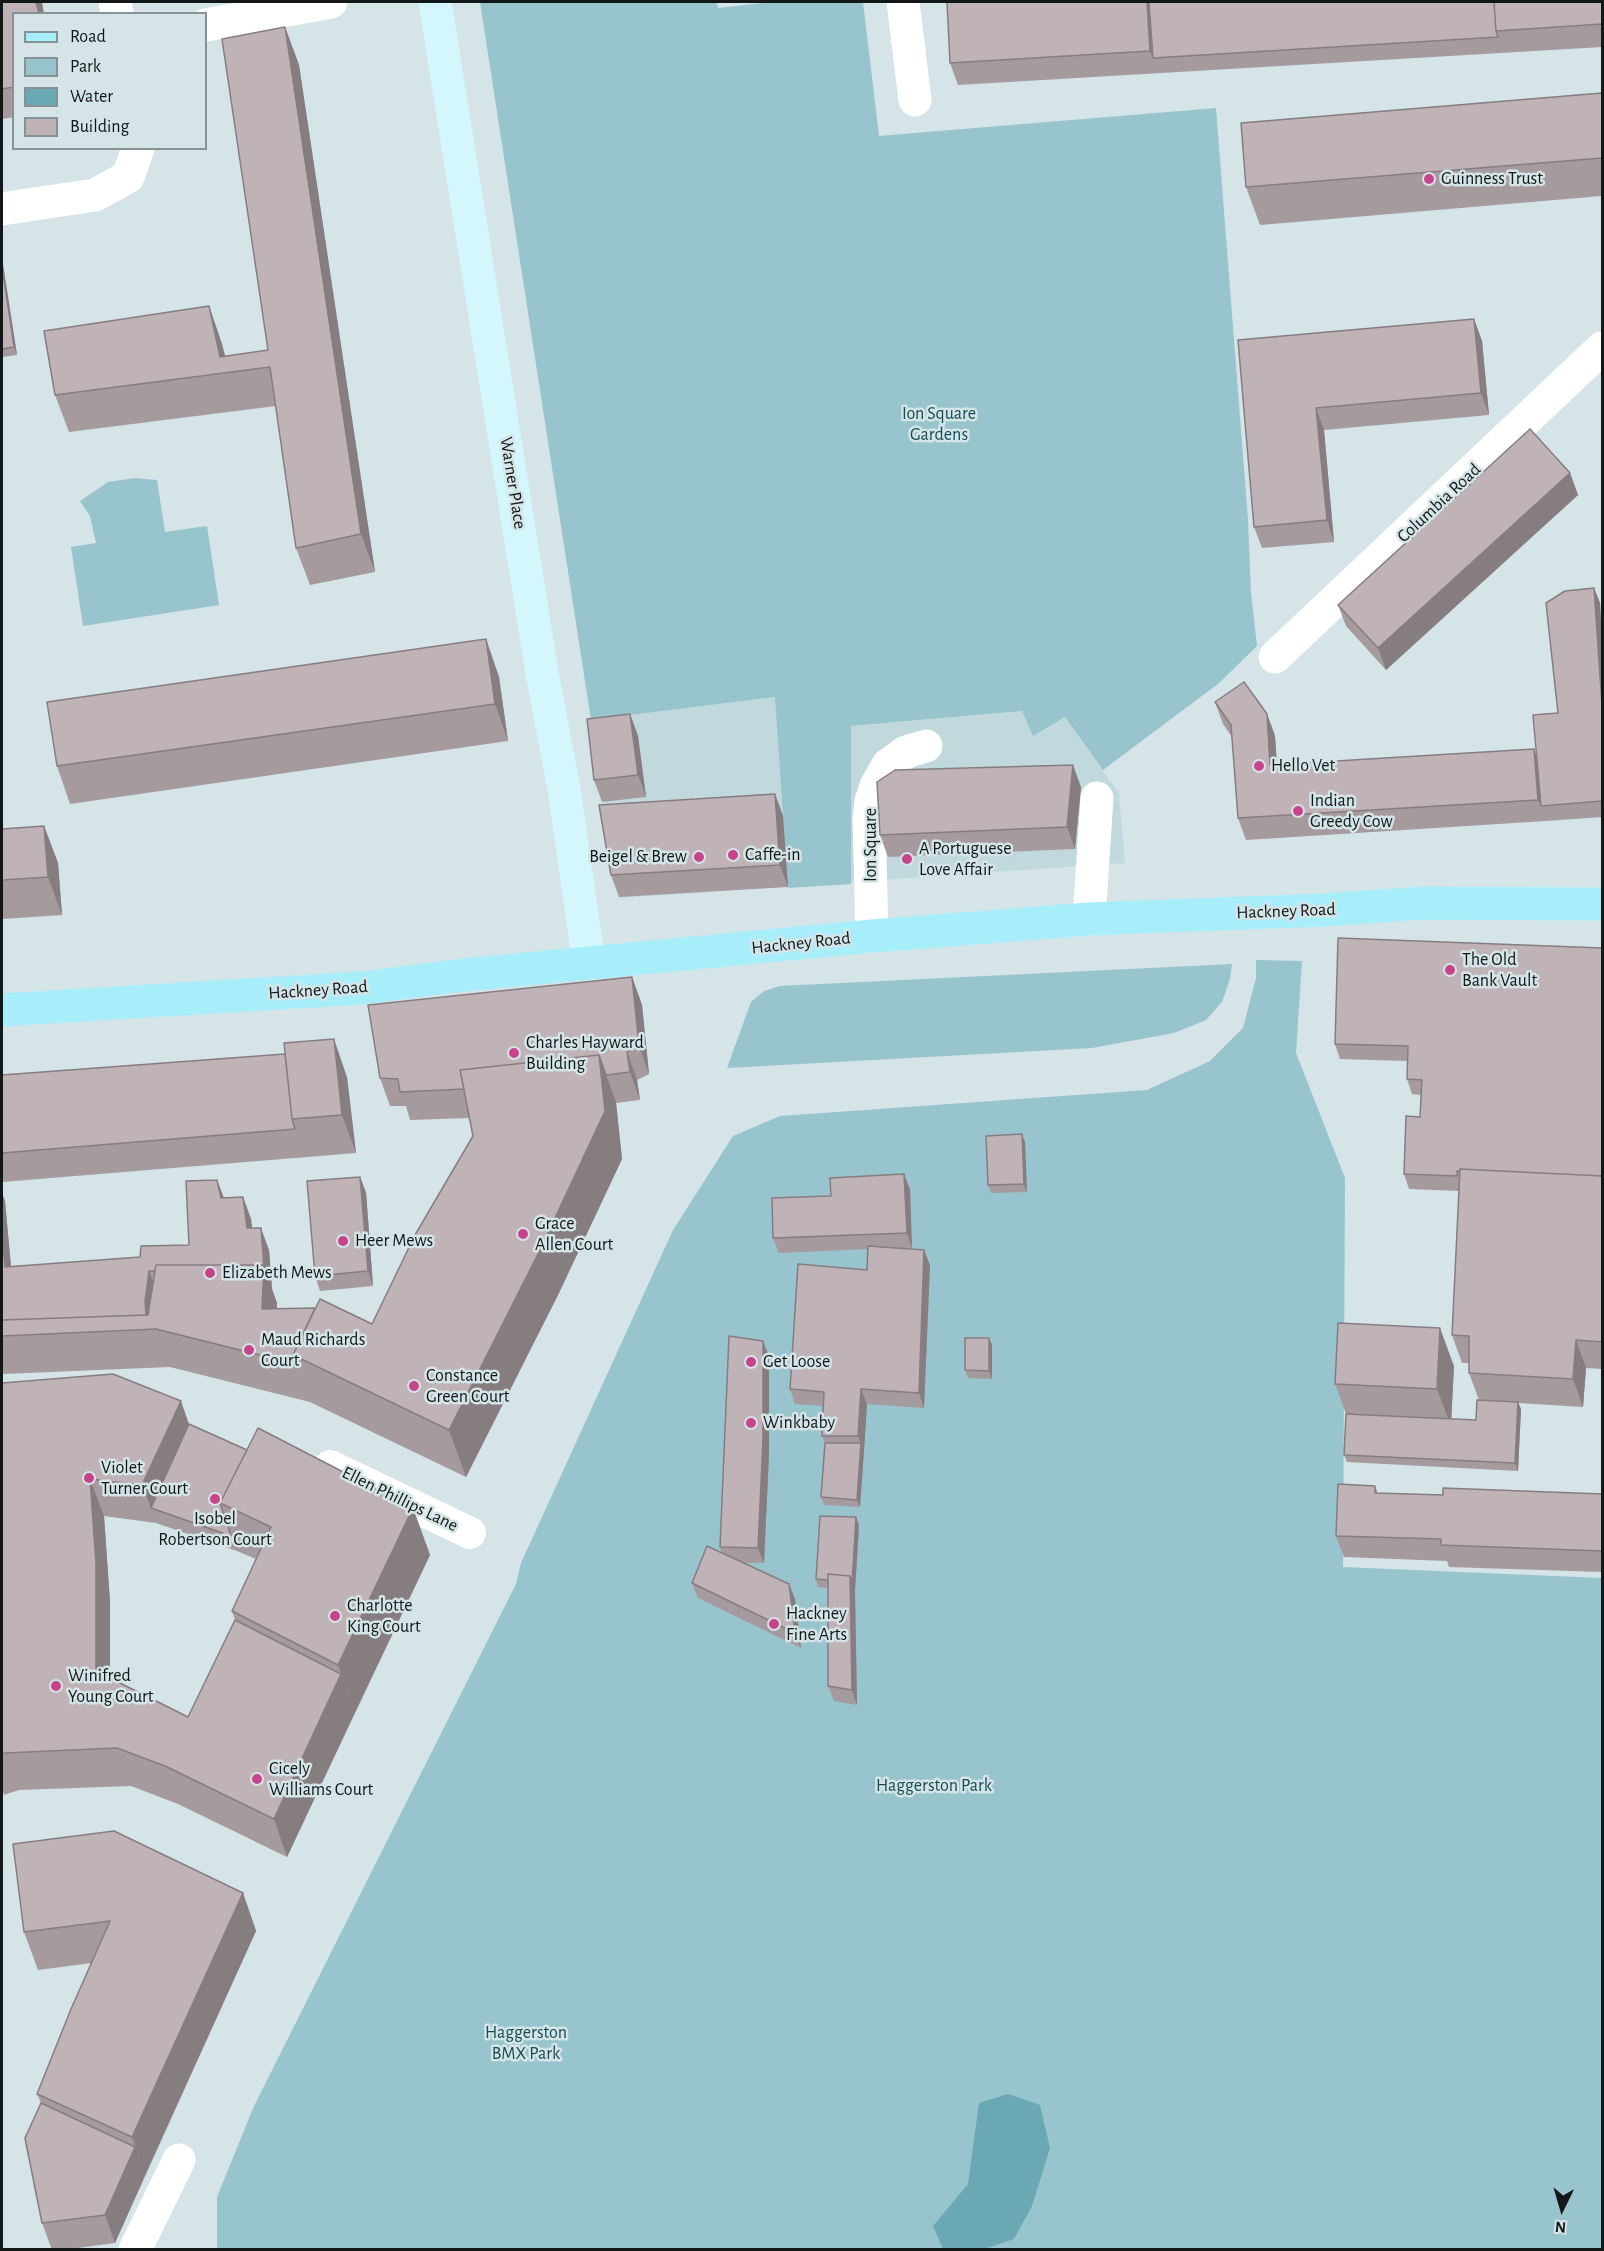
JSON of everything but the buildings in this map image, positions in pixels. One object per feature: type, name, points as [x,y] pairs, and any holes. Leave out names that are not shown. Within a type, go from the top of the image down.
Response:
[{"type":"main road","name":"Warner Place","points":[[435,2],[542,673],[564,789],[589,964]]},
{"type":"main road","name":"Hackney Road","points":[[2,1010],[362,988],[463,975],[872,936],[1089,920],[1323,910],[1424,903],[1602,904]]},
{"type":"street","points":[[207,25],[331,2]]},
{"type":"street","points":[[903,2],[915,100]]},
{"type":"street","points":[[2,209],[95,195],[133,163]]},
{"type":"street","name":"Columbia Road","points":[[1275,657],[1602,348]]},
{"type":"street","name":"Ion Square","points":[[872,936],[869,819],[871,801],[876,786],[888,765],[906,752],[926,746]]},
{"type":"street","points":[[1089,920],[1097,798]]},
{"type":"street","name":"Ellen Phillips Lane","points":[[330,1466],[470,1533]]},
{"type":"street","points":[[135,2250],[179,2160]]},
{"type":"shaded area","points":[[775,697],[856,726],[1022,711],[1065,717],[1119,793],[1125,863],[619,898],[591,720]]},
{"type":"green space","name":"Ion Square Gardens","points":[[480,2],[717,2],[718,8],[771,2],[863,2],[879,136],[1216,108],[1248,520],[1251,593],[1257,646],[1218,684],[1103,770],[1065,717],[1033,736],[1022,711],[851,726],[851,884],[788,888],[775,697],[591,720]]},
{"type":"green space","points":[[135,478],[157,480],[165,532],[207,526],[219,605],[83,626],[71,547],[96,543],[90,516],[80,501],[108,482]]},
{"type":"green space","name":"Haggerston Park","points":[[1256,960],[1302,961],[1296,1053],[1345,1178],[1343,1567],[1602,1578],[1602,2249],[217,2250],[217,2197],[254,2106],[516,1584],[521,1563],[673,1230],[733,1136],[780,1116],[1147,1090],[1210,1061],[1243,1028],[1256,978]]},
{"type":"green space","points":[[1232,964],[1230,979],[1222,1002],[1206,1020],[1174,1033],[1092,1048],[727,1068],[751,1002],[764,991],[780,986]]},
{"type":"water","points":[[1008,2094],[1040,2105],[1050,2148],[1032,2206],[1014,2239],[984,2249],[943,2249],[933,2226],[968,2184],[979,2103]]},
{"type":"place","name":"Guinness Trust","points":[[1429,179]]},
{"type":"place","name":"Hello Vet","points":[[1259,766]]},
{"type":"place","name":"Indian Greedy Cow","points":[[1298,811]]},
{"type":"place","name":"Caffe-in","points":[[733,855]]},
{"type":"place","name":"Beigel & Brew","points":[[699,857]]},
{"type":"place","name":"A Portuguese Love Affair","points":[[907,859]]},
{"type":"place","name":"The Old Bank Vault","points":[[1450,970]]},
{"type":"place","name":"Charles Hayward Building","points":[[514,1053]]},
{"type":"place","name":"Grace Allen Court","points":[[523,1234]]},
{"type":"place","name":"Heer Mews","points":[[343,1241]]},
{"type":"place","name":"Elizabeth Mews","points":[[210,1273]]},
{"type":"place","name":"Maud Richards Court","points":[[249,1350]]},
{"type":"place","name":"Get Loose","points":[[751,1362]]},
{"type":"place","name":"Constance Green Court","points":[[414,1386]]},
{"type":"place","name":"Winkbaby","points":[[751,1423]]},
{"type":"place","name":"Violet Turner Court","points":[[89,1478]]},
{"type":"place","name":"Isobel Robertson Court","points":[[215,1499]]},
{"type":"place","name":"Charlotte King Court","points":[[335,1616]]},
{"type":"place","name":"Hackney Fine Arts","points":[[774,1624]]},
{"type":"place","name":"Winifred Young Court","points":[[56,1686]]},
{"type":"place","name":"Cicely Williams Court","points":[[257,1779]]},
{"type":"park label","name":"Haggerston BMX Park","points":[[526,2043]]}]
